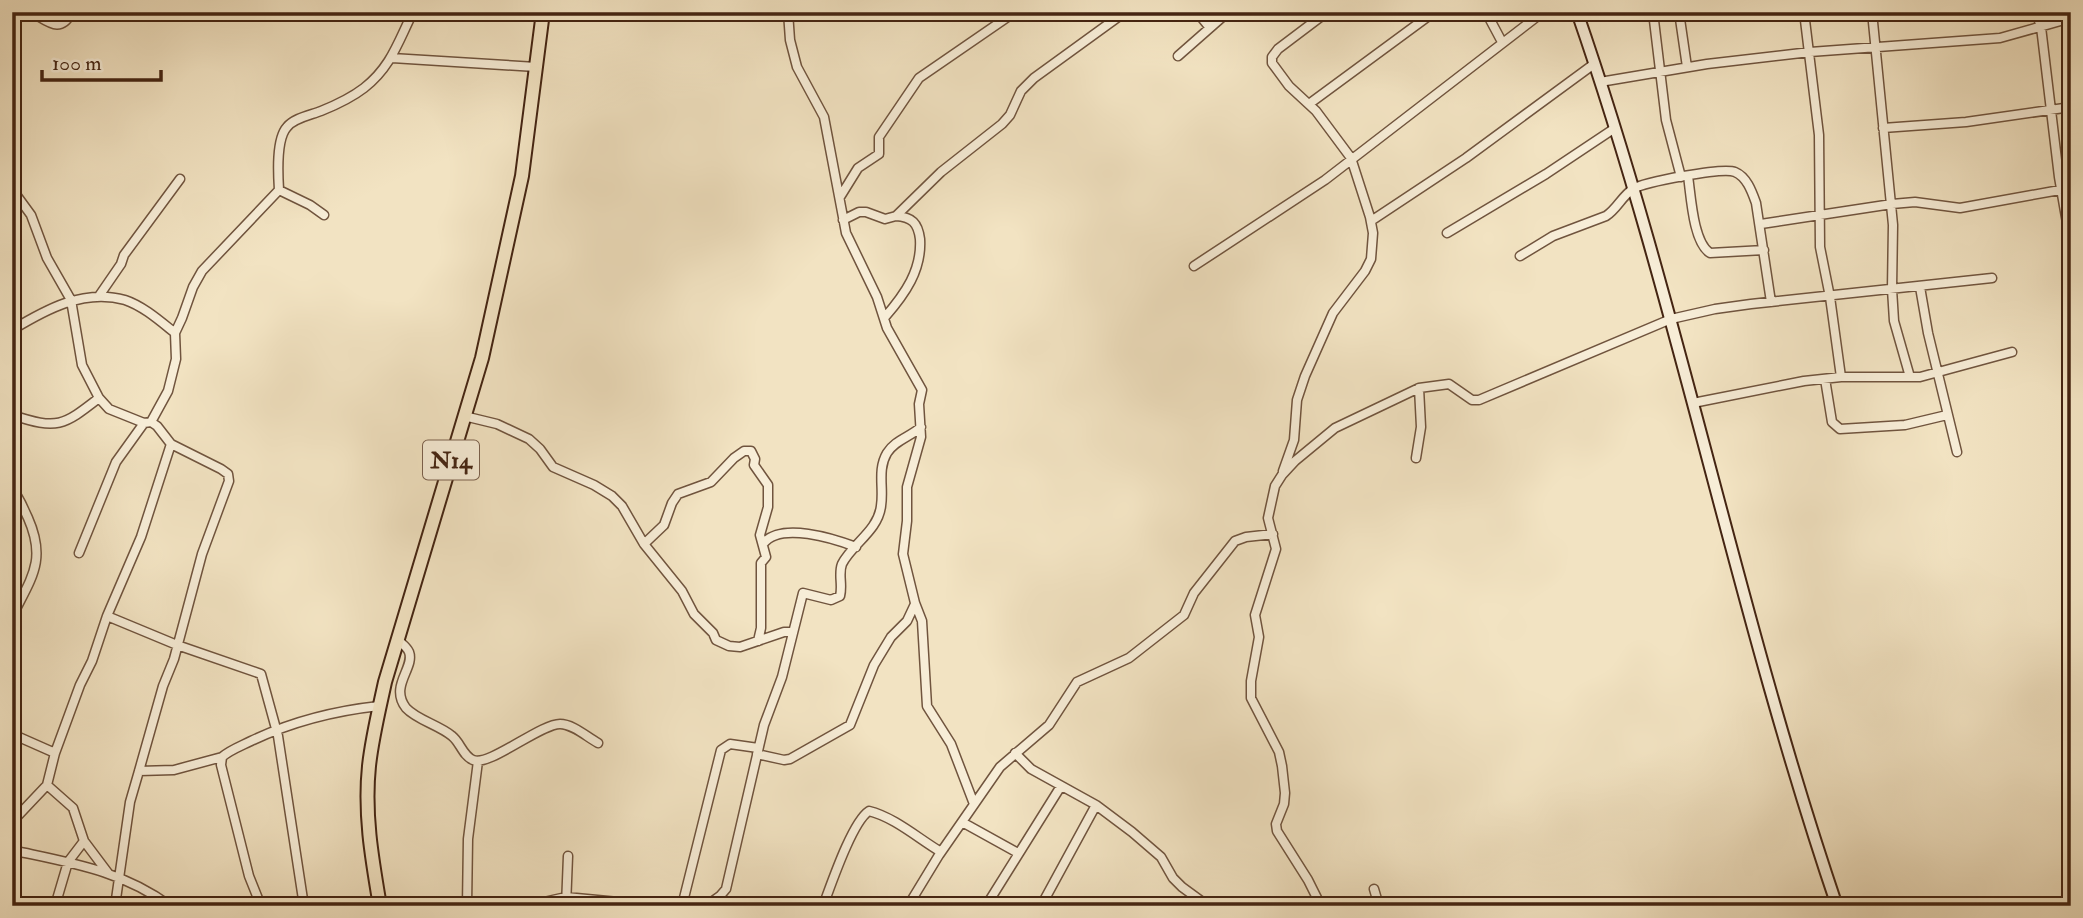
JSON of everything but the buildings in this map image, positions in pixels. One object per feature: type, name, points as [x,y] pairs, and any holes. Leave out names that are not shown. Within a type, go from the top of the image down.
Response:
[{"type":"main road","name":"N14","points":[[380,906],[367,803],[369,768],[379,706],[482,358],[522,176],[543,12]]},
{"type":"main road","points":[[1577,12],[1634,188],[1782,733],[1837,906]]},
{"type":"street","points":[[31,12],[57,26],[62,25],[72,12]]},
{"type":"street","points":[[79,553],[116,462],[148,423],[170,380],[176,359],[175,333],[193,287],[202,271],[279,190],[282,135],[288,125],[342,101],[379,75],[392,58],[413,12]]},
{"type":"street","points":[[788,12],[792,54],[802,79],[824,117],[843,220],[853,251],[866,272],[892,337],[922,390],[919,404],[919,449],[907,487],[903,554],[922,621],[927,706],[951,744],[974,804]]},
{"type":"street","points":[[840,197],[858,168],[879,154],[879,137],[919,78],[1015,12]]},
{"type":"street","points":[[896,216],[941,172],[1002,124],[1010,115],[1021,92],[1034,78],[1125,12]]},
{"type":"street","points":[[1196,12],[1210,28]]},
{"type":"street","points":[[1178,56],[1228,12]]},
{"type":"street","points":[[1321,906],[1278,831],[1276,824],[1284,804],[1285,793],[1282,766],[1279,752],[1251,698],[1253,666],[1259,637],[1255,615],[1276,549],[1268,518],[1270,502],[1294,440],[1296,408],[1305,376],[1333,313],[1365,271],[1371,258],[1371,221],[1351,158],[1309,104],[1289,86],[1272,63],[1272,57],[1327,12]]},
{"type":"street","points":[[1309,104],[1434,12]]},
{"type":"street","points":[[1486,12],[1502,42]]},
{"type":"street","points":[[1194,266],[1325,180],[1543,12]]},
{"type":"street","points":[[1653,12],[1666,120],[1685,176],[1700,243],[1710,253],[1764,250]]},
{"type":"street","points":[[1679,12],[1687,67]]},
{"type":"street","points":[[1804,12],[1819,135],[1820,247],[1841,377]]},
{"type":"street","points":[[1872,12],[1892,204],[1894,321],[1910,377]]},
{"type":"street","points":[[2036,12],[2041,27],[2050,111],[2071,246]]},
{"type":"street","points":[[1600,82],[1687,67],[1810,52],[2000,38],[2071,18]]},
{"type":"street","points":[[392,58],[536,67]]},
{"type":"street","points":[[1371,221],[1466,158],[1594,64]]},
{"type":"street","points":[[1883,128],[1966,122],[2071,107]]},
{"type":"street","points":[[1447,233],[1546,174],[1615,128]]},
{"type":"street","points":[[1520,256],[1553,236],[1613,211],[1634,188],[1721,170],[1734,172],[1751,189],[1761,224],[1771,302]]},
{"type":"street","points":[[99,296],[121,264],[124,255],[180,179]]},
{"type":"street","points":[[1761,224],[1915,202],[1960,208],[2071,188]]},
{"type":"street","points":[[12,189],[31,215],[47,258],[71,300],[82,365],[99,398],[109,409],[157,426],[172,444],[221,468],[228,474],[229,481],[202,554],[130,802],[114,906]]},
{"type":"street","points":[[279,190],[324,215]]},
{"type":"street","points":[[843,220],[859,212],[886,219],[907,217],[914,221],[919,230],[920,258],[907,289],[885,317]]},
{"type":"street","points":[[1282,475],[1335,428],[1419,388],[1449,384],[1472,400],[1479,400],[1671,319],[1715,309],[1992,278]]},
{"type":"street","points":[[1920,287],[1957,452]]},
{"type":"street","points":[[12,330],[38,314],[71,300],[99,296],[127,301],[175,333]]},
{"type":"street","points":[[1693,403],[1764,387],[1841,377],[1910,377],[1938,373],[2012,352]]},
{"type":"street","points":[[1825,379],[1832,422],[1840,429],[1905,425],[1947,415]]},
{"type":"street","points":[[1416,458],[1421,427],[1419,388]]},
{"type":"street","points":[[12,415],[32,422],[58,424],[69,421],[99,398]]},
{"type":"street","points":[[464,416],[497,424],[529,439],[553,467],[612,496],[622,506],[644,544],[682,591],[694,614],[713,633],[716,640],[729,646],[740,647],[784,632],[793,632]]},
{"type":"street","points":[[706,906],[726,889],[757,751],[782,677],[803,593],[831,600],[840,596],[842,563],[873,525],[881,507],[880,482],[886,455],[894,444],[921,427]]},
{"type":"street","points":[[12,822],[47,785],[55,752],[107,616],[141,537],[172,444]]},
{"type":"street","points":[[644,544],[664,525],[678,494],[712,482],[734,458],[744,451],[751,451],[756,471],[768,485],[768,507],[760,535],[766,557],[761,564],[761,628],[758,641]]},
{"type":"street","points":[[12,489],[20,501],[38,547],[29,582],[12,617]]},
{"type":"street","points":[[763,544],[767,539],[805,533],[856,547]]},
{"type":"street","points":[[908,906],[941,852],[1000,767],[1049,725],[1077,682],[1129,658],[1184,615],[1194,593],[1235,541],[1273,534]]},
{"type":"street","points":[[682,906],[721,750],[730,744],[784,760],[790,759],[850,725],[874,665],[891,637],[906,621],[915,603]]},
{"type":"street","points":[[107,616],[177,645],[261,674],[276,729],[304,906]]},
{"type":"street","points":[[397,640],[409,652],[400,694],[408,710],[453,737],[471,760],[491,758],[559,723],[569,725],[598,743]]},
{"type":"street","points":[[139,771],[174,770],[222,757],[276,729],[331,713],[379,706]]},
{"type":"street","points":[[12,734],[55,752]]},
{"type":"street","points":[[1015,753],[1031,769],[1096,805],[1149,845],[1173,878],[1208,906]]},
{"type":"street","points":[[222,757],[221,765],[249,876],[261,906]]},
{"type":"street","points":[[467,906],[469,830],[478,761]]},
{"type":"street","points":[[47,785],[73,808],[84,841],[108,873]]},
{"type":"street","points":[[986,906],[1061,786]]},
{"type":"street","points":[[1041,906],[1096,805]]},
{"type":"street","points":[[823,906],[855,831],[869,811],[888,819],[941,852]]},
{"type":"street","points":[[962,822],[1018,853]]},
{"type":"street","points":[[12,833],[14,855],[68,862],[120,876],[156,895],[168,905]]},
{"type":"street","points":[[55,906],[68,862],[84,841]]},
{"type":"street","points":[[566,901],[568,856]]},
{"type":"street","points":[[1374,889],[1379,906]]},
{"type":"street","points":[[527,906],[566,901],[660,906]]}]
